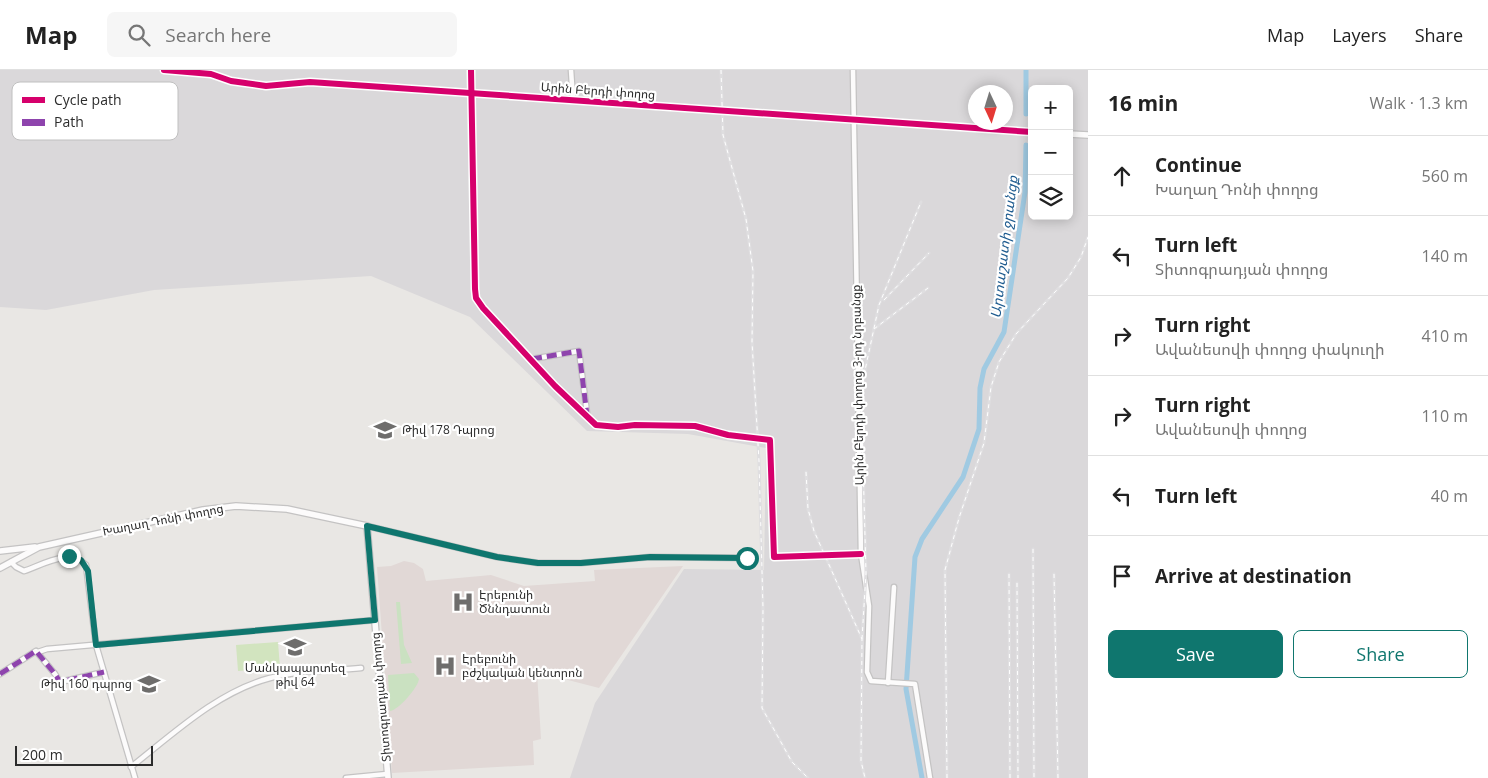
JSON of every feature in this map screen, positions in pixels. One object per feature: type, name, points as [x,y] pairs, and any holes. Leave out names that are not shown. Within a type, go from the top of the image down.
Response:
[{"type":"street","name":"Արին Բերդի փողոց","points":[[164,70],[211,74],[231,81],[266,86],[310,82],[1028,132]]},
{"type":"street","points":[[471,70],[476,298],[555,386],[596,425],[695,426],[728,435],[770,440],[774,557],[861,554]]},
{"type":"street","points":[[571,70],[573,100]]},
{"type":"street","name":"Արին Բերդի փողոց 3-րդ նրբանցք","points":[[853,70],[861,554],[869,606],[868,676],[871,681],[888,683]]},
{"type":"street","points":[[1073,134],[1088,135]]},
{"type":"street","points":[[532,359],[579,351],[587,415]]},
{"type":"street","name":"Խաղաղ Դոնի փողոց","points":[[0,568],[39,547],[203,510],[236,506],[287,509],[497,557],[538,563],[581,563],[650,557],[747,558]]},
{"type":"street","name":"Տիտոգրադյան փողոց","points":[[367,526],[388,776]]},
{"type":"street","points":[[0,551],[39,547]]},
{"type":"street","points":[[12,562],[24,571],[69,556],[81,560],[88,571],[96,645],[135,778]]},
{"type":"street","points":[[894,587],[888,683],[915,684],[930,778]]},
{"type":"street","points":[[0,674],[30,653],[47,649],[375,620]]},
{"type":"street","points":[[38,652],[60,682],[104,672]]},
{"type":"street","points":[[131,767],[228,695],[241,688],[271,677],[361,668]]},
{"type":"street","points":[[346,778],[388,776]]},
{"type":"shaded area","points":[[0,70],[1088,70],[1088,778],[570,778],[595,703],[684,569],[764,570],[766,448],[688,434],[587,431],[470,317],[371,276],[154,290],[46,310],[0,307]]},
{"type":"shaded area","points":[[404,561],[414,563],[423,569],[426,581],[491,575],[524,586],[595,581],[594,570],[683,566],[599,688],[537,672],[541,739],[533,741],[534,765],[392,773],[377,567],[391,566]]},
{"type":"green space","points":[[396,602],[400,602],[404,645],[412,663],[401,664]]},
{"type":"green space","points":[[278,642],[280,668],[238,671],[236,645]]},
{"type":"green space","points":[[414,673],[419,679],[415,688],[402,703],[390,711],[388,675]]},
{"type":"waterway","name":"Արտաշատի ջրանցք","points":[[1026,70],[1026,114]]},
{"type":"waterway","name":"Արտաշատի ջրանցք","points":[[922,778],[906,689],[915,557],[922,539],[963,477],[979,429],[980,388],[984,369],[1004,332],[1025,192],[1026,145]]},
{"type":"railway","points":[[721,70],[723,135],[746,219],[753,271],[752,342],[759,461],[763,608],[762,708],[792,762],[808,778]]},
{"type":"railway","points":[[862,639],[866,573],[861,389],[879,305],[921,202]]},
{"type":"railway","points":[[947,778],[945,570],[959,518],[984,443],[991,387],[999,362],[1016,334],[1068,278],[1081,257],[1088,237]]},
{"type":"railway","points":[[884,300],[929,253]]},
{"type":"railway","points":[[874,329],[928,288]]},
{"type":"railway","points":[[806,472],[808,509],[814,531],[862,639],[861,761],[865,778]]},
{"type":"railway","points":[[1033,549],[1034,778]]},
{"type":"railway","points":[[1009,574],[1010,778]]},
{"type":"railway","points":[[1054,574],[1058,778]]},
{"type":"railway","points":[[1017,583],[1018,778]]},
{"type":"marked path","points":[[532,359],[579,351],[587,415]]},
{"type":"marked path","points":[[0,674],[36,651],[60,682],[104,672]]},
{"type":"cycle path","points":[[164,70],[211,74],[231,81],[266,86],[310,82],[1028,132]]},
{"type":"cycle path","points":[[471,70],[475,289],[476,298],[483,308],[555,386],[596,425],[618,427],[635,425],[695,426],[728,435],[770,440],[774,557],[861,554]]},
{"type":"place","name":"Թիվ 178 Դպրոց","points":[[385,430]]},
{"type":"place","name":"Էրեբունի Ծննդատուն","points":[[463,602]]},
{"type":"place","name":"Մանկապարտեզ թիվ 64","points":[[295,647]]},
{"type":"place","name":"Էրեբունի բժշկական կենտրոն","points":[[445,666]]},
{"type":"place","name":"Թիվ 160 դպրոց","points":[[149,684]]},
{"type":"route","points":[[69,556],[81,560],[86,565],[88,571],[96,645],[375,620],[367,526],[497,557],[538,563],[581,563],[650,557],[747,558]]}]
